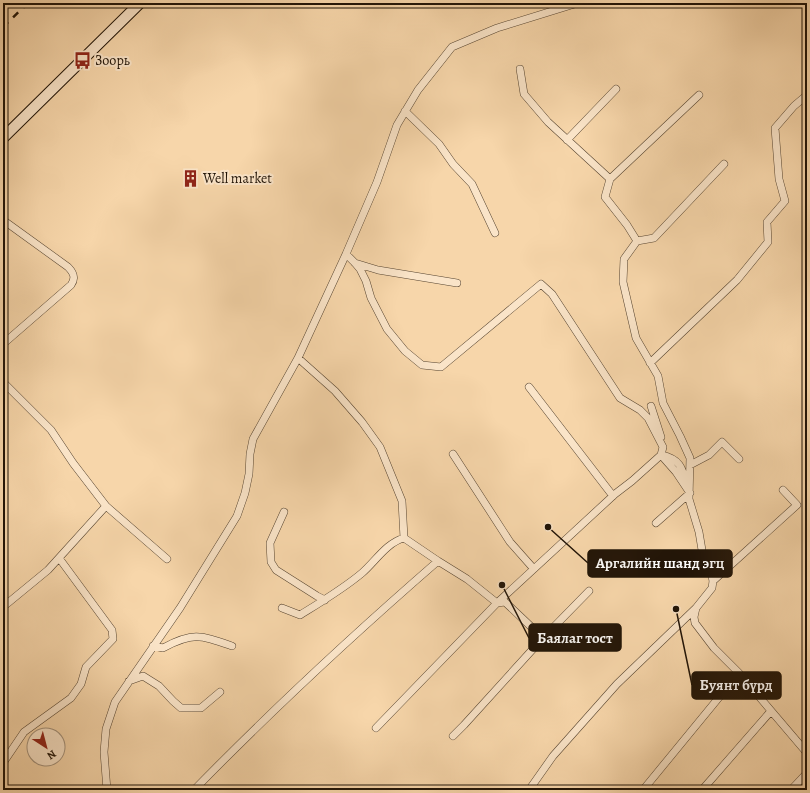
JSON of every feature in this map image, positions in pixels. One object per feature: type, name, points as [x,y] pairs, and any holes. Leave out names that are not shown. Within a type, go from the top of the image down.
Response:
[{"type":"main road","points":[[3,138],[140,3]]},
{"type":"street","points":[[107,790],[104,752],[106,729],[115,702],[128,681],[180,608],[237,516],[247,487],[253,439],[298,358],[346,254],[377,182],[397,125],[418,90],[452,47],[496,28],[578,3]]},
{"type":"street","points":[[520,69],[524,94],[548,122],[610,179]]},
{"type":"street","points":[[567,140],[616,89]]},
{"type":"street","points":[[637,241],[627,225],[605,197],[610,179],[699,95]]},
{"type":"street","points":[[650,363],[737,280],[768,242],[767,222],[784,201],[779,179],[775,128],[794,106],[807,95]]},
{"type":"street","points":[[406,111],[439,144],[453,164],[472,184],[495,233]]},
{"type":"street","points":[[529,790],[552,756],[617,684],[696,608],[712,588],[713,581],[711,572],[703,556],[699,532],[689,499],[690,458],[663,403],[658,376],[636,338],[623,282],[624,259],[637,241],[654,238],[724,164]]},
{"type":"street","points":[[3,220],[68,267],[72,271],[74,279],[71,285],[3,344]]},
{"type":"street","points":[[346,254],[356,263],[366,281],[371,298],[387,329],[405,351],[422,365],[441,367],[541,284],[552,294],[620,398],[640,410],[648,418],[663,447]]},
{"type":"street","points":[[356,263],[378,270],[457,283]]},
{"type":"street","points":[[298,358],[335,391],[362,422],[380,447],[402,501],[404,538]]},
{"type":"street","points":[[3,382],[52,430],[73,463],[106,506],[167,559]]},
{"type":"street","points":[[529,388],[612,496]]},
{"type":"street","points":[[376,728],[533,568],[612,496],[632,481],[661,455],[663,447],[661,434],[652,406]]},
{"type":"street","points":[[690,465],[708,455],[722,442],[739,459]]},
{"type":"street","points":[[453,454],[510,542],[533,568]]},
{"type":"street","points":[[661,455],[672,457],[683,469],[690,493]]},
{"type":"street","points":[[713,581],[797,505],[783,490]]},
{"type":"street","points":[[656,523],[690,493]]},
{"type":"street","points":[[3,607],[48,570],[106,506]]},
{"type":"street","points":[[284,512],[270,543],[271,562],[276,570],[325,600]]},
{"type":"street","points":[[282,608],[300,615],[325,600],[362,573],[395,540],[404,538],[438,562],[467,579],[497,603],[505,602],[543,638]]},
{"type":"street","points":[[3,763],[24,732],[71,698],[81,684],[86,667],[113,639],[112,630],[59,558]]},
{"type":"street","points":[[194,790],[367,623],[438,562]]},
{"type":"street","points":[[453,736],[543,638],[589,591]]},
{"type":"street","points":[[696,608],[694,617],[695,623],[714,648],[738,673],[807,753]]},
{"type":"street","points":[[153,646],[163,648],[177,641],[195,636],[210,638],[232,646]]},
{"type":"street","points":[[643,790],[738,673]]},
{"type":"street","points":[[128,681],[143,676],[159,686],[173,702],[181,708],[201,708],[220,692]]},
{"type":"street","points":[[702,790],[771,711]]},
{"type":"street","points":[[791,790],[807,773]]},
{"type":"railway","points":[[3,27],[28,3]]},
{"type":"place","name":"Зоорь","points":[[82,60]]},
{"type":"place","name":"Well market","points":[[190,178]]},
{"type":"place","name":"Аргалийн шанд эгц","points":[[548,527]]},
{"type":"place","name":"Баялаг тост","points":[[502,585]]},
{"type":"place","name":"Буянт бүрд","points":[[676,609]]}]
